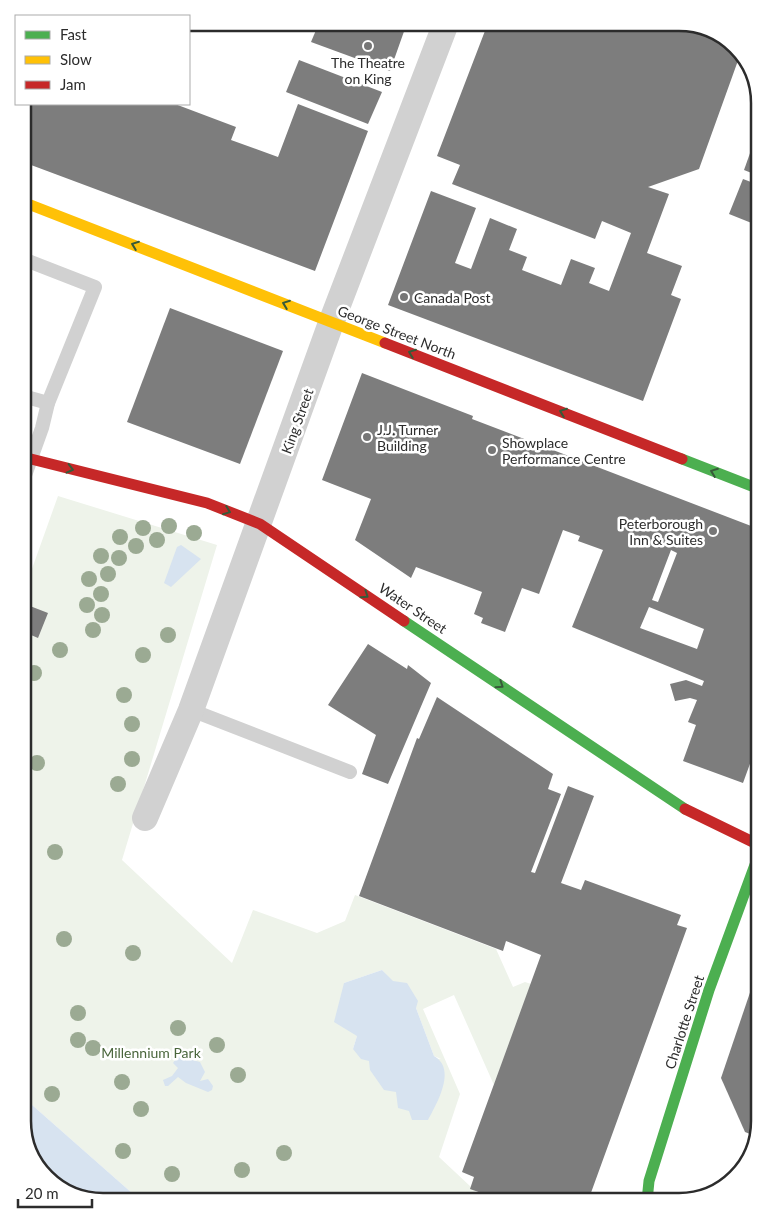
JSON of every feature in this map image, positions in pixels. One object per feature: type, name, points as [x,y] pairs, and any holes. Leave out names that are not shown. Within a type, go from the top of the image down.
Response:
[{"type":"main road","name":"George Street North","points":[[31,205],[751,486]]},
{"type":"main road","name":"Water Street","points":[[31,459],[207,503],[260,524],[679,806],[751,841]]},
{"type":"main road","name":"Charlotte Street","points":[[647,1193],[648,1181],[709,990],[751,878]]},
{"type":"street","name":"King Street","points":[[145,818],[191,710],[260,524],[331,323],[443,31]]},
{"type":"lane","points":[[31,262],[94,287],[31,448]]},
{"type":"lane","points":[[31,398],[48,403]]},
{"type":"lane","points":[[191,710],[350,772]]},
{"type":"green space","name":"Millennium Park","points":[[58,496],[217,545],[122,860],[232,963],[253,910],[317,933],[345,921],[355,895],[496,949],[513,987],[525,982],[531,984],[494,1085],[454,995],[423,1009],[460,1094],[439,1157],[477,1193],[132,1193],[31,1104],[31,572]],"holes":[[[382,970],[416,1008],[434,1056],[441,1059],[353,1049],[357,1036],[344,983]]]},
{"type":"shaded area","points":[[181,545],[201,559],[171,587],[164,583],[177,547]]},
{"type":"shaded area","points":[[382,970],[393,981],[407,983],[418,1001],[416,1008],[434,1056],[441,1062],[444,1069],[445,1077],[440,1096],[428,1120],[412,1120],[409,1111],[398,1108],[396,1092],[384,1090],[370,1070],[369,1061],[361,1059],[353,1049],[357,1036],[334,1022],[344,983]]},
{"type":"shaded area","points":[[180,1053],[185,1058],[200,1062],[205,1072],[200,1081],[208,1079],[213,1086],[212,1090],[208,1092],[186,1083],[178,1077],[168,1086],[165,1086],[163,1080],[172,1076],[178,1068],[173,1063]]},
{"type":"shaded area","points":[[31,1104],[132,1193],[98,1193],[80,1189],[63,1181],[56,1175],[43,1161],[34,1139]]},
{"type":"building","points":[[316,31],[404,31],[390,71],[311,42]]},
{"type":"building","points":[[485,31],[684,31],[702,35],[719,43],[738,61],[699,169],[648,187],[669,194],[647,253],[682,266],[671,295],[681,299],[643,401],[388,305],[431,191],[476,208],[455,263],[471,269],[490,218],[517,229],[509,250],[527,257],[522,270],[561,285],[571,259],[595,268],[589,283],[609,291],[631,233],[602,221],[595,239],[452,184],[460,165],[437,156]]},
{"type":"building","points":[[299,60],[382,92],[368,124],[286,92]]},
{"type":"building","points":[[298,104],[368,131],[315,271],[31,165],[31,105],[178,105],[236,127],[231,140],[278,157]]},
{"type":"building","points":[[751,150],[751,173],[744,170]]},
{"type":"building","points":[[743,179],[751,182],[751,223],[729,214]]},
{"type":"building","points":[[170,308],[283,351],[240,464],[127,422]]},
{"type":"building","points":[[362,373],[473,416],[472,419],[751,526],[751,761],[743,783],[683,761],[696,725],[688,722],[697,700],[690,698],[675,701],[670,684],[686,680],[702,686],[704,681],[572,627],[603,550],[578,541],[580,536],[563,530],[539,594],[522,588],[505,632],[481,623],[483,618],[474,614],[482,592],[416,567],[411,578],[355,540],[371,499],[322,480]],"holes":[[[671,550],[677,553],[658,602],[652,600]],[[649,607],[704,629],[697,649],[640,628]]]},
{"type":"building","points":[[31,606],[48,613],[38,638],[31,635]]},
{"type":"building","points":[[368,644],[407,669],[408,665],[431,683],[388,784],[362,774],[376,735],[328,705]]},
{"type":"building","points":[[437,697],[553,774],[548,789],[561,794],[531,872],[535,873],[568,786],[594,796],[561,883],[581,890],[585,880],[681,915],[677,925],[687,928],[591,1193],[481,1193],[470,1189],[474,1177],[462,1172],[541,955],[506,941],[503,951],[359,896],[417,738],[419,739]]},
{"type":"building","points":[[751,990],[751,1121],[749,1134],[745,1132],[721,1078]]},
{"type":"traffic: fast","points":[[682,459],[751,486]]},
{"type":"traffic: fast","points":[[404,621],[685,809]]},
{"type":"traffic: fast","points":[[648,1193],[649,1181],[709,990],[751,876]]},
{"type":"traffic: slow","points":[[31,205],[385,343]]},
{"type":"traffic: jam","points":[[385,343],[682,459]]},
{"type":"traffic: jam","points":[[31,459],[207,503],[260,524],[404,621]]},
{"type":"traffic: jam","points":[[685,809],[751,841]]},
{"type":"place","name":"The Theatre on King","points":[[368,46]]},
{"type":"place","name":"Canada Post","points":[[404,297]]},
{"type":"place","name":"J.J. Turner Building","points":[[367,437]]},
{"type":"place","name":"Showplace Performance Centre","points":[[492,450]]},
{"type":"place","name":"Peterborough Inn & Suites","points":[[713,531]]}]
